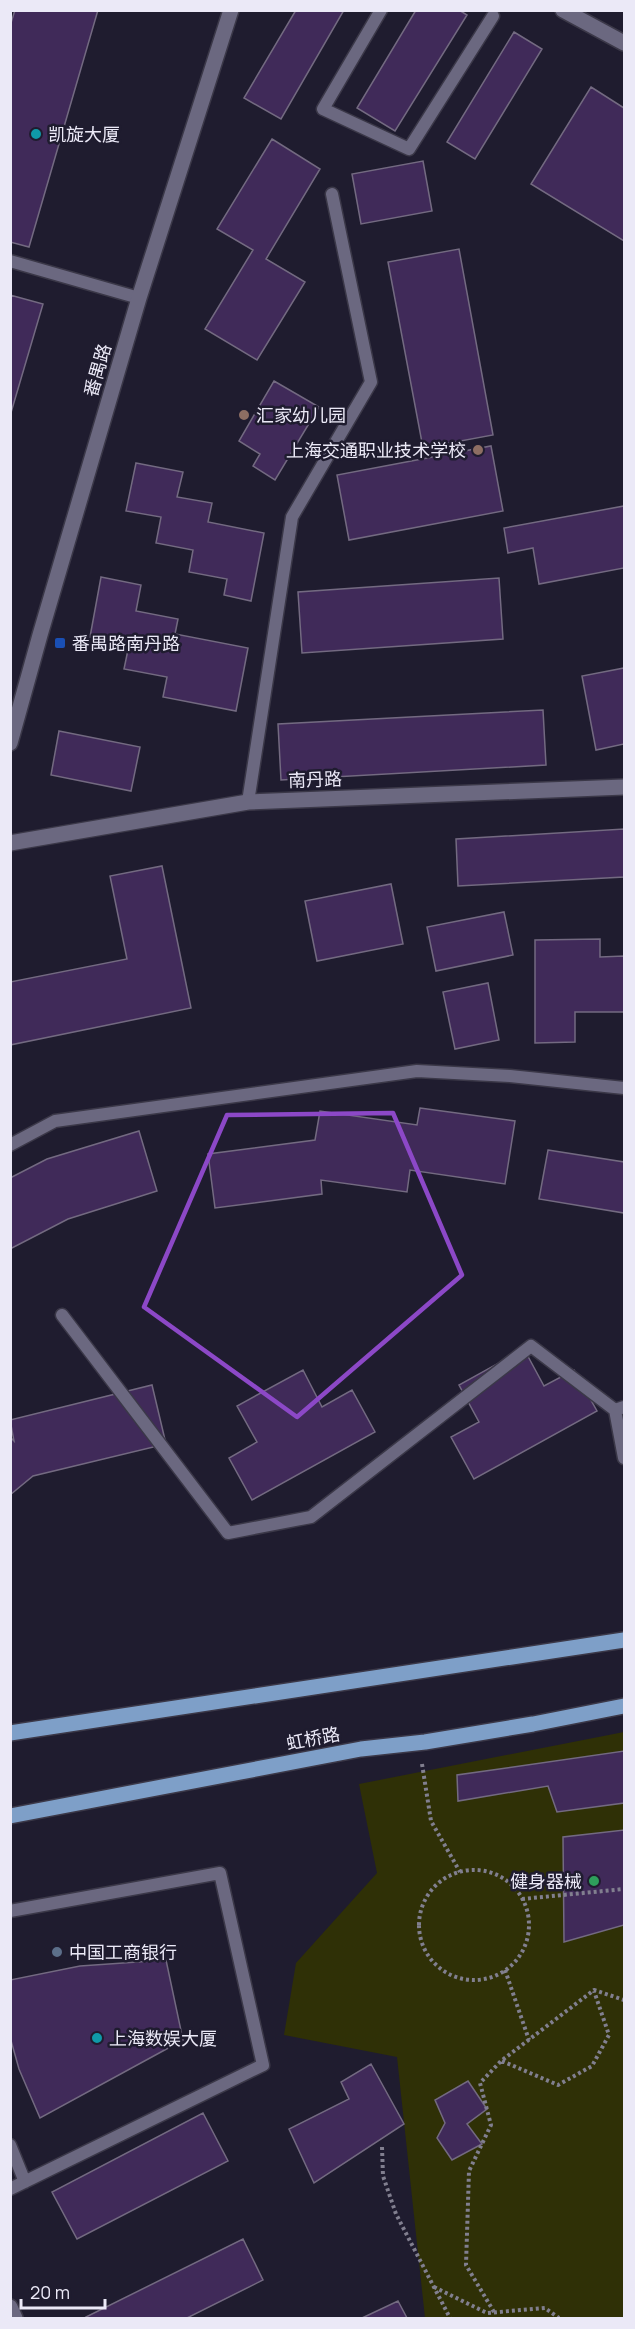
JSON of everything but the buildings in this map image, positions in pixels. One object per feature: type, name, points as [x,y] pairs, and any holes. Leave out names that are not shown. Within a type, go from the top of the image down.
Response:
[{"type":"main road","points":[[10,1733],[624,1640]]},
{"type":"main road","name":"虹桥路","points":[[10,1816],[361,1749],[425,1742],[624,1706]]},
{"type":"street","name":"番禺路","points":[[10,743],[139,298],[231,10]]},
{"type":"street","points":[[563,10],[624,43]]},
{"type":"street","name":"南丹路","points":[[10,843],[248,802],[624,787]]},
{"type":"street","points":[[10,2307],[15,2319]]},
{"type":"lane","points":[[381,10],[323,109],[409,149],[492,16]]},
{"type":"lane","points":[[248,802],[292,517],[371,382],[332,194]]},
{"type":"lane","points":[[10,261],[139,298]]},
{"type":"lane","points":[[10,1145],[55,1120],[417,1071],[510,1076],[624,1088]]},
{"type":"lane","points":[[62,1315],[228,1533],[311,1517],[531,1347],[620,1408],[624,1458]]},
{"type":"lane","points":[[10,1911],[220,1873],[263,2065],[10,2189]]},
{"type":"lane","points":[[10,2145],[25,2182]]},
{"type":"path","points":[[425,1742],[422,1763],[430,1821],[459,1872]]},
{"type":"path","points":[[478,1870],[496,1874],[511,1884],[522,1899],[528,1914],[529,1929],[525,1945],[517,1959],[505,1970],[488,1978],[469,1980],[450,1975],[435,1964],[424,1948],[419,1930],[421,1911],[429,1893],[442,1880],[459,1872],[478,1870]]},
{"type":"path","points":[[522,1899],[624,1889]]},
{"type":"path","points":[[505,1970],[529,2040]]},
{"type":"path","points":[[494,2312],[466,2265],[469,2171],[491,2125],[480,2083],[501,2061],[594,1990]]},
{"type":"path","points":[[594,1990],[624,2000]]},
{"type":"path","points":[[501,2061],[558,2085],[592,2066],[609,2035],[594,1990]]},
{"type":"path","points":[[382,2147],[383,2176],[396,2214],[450,2319]]},
{"type":"path","points":[[433,2286],[487,2313],[545,2308],[559,2319]]},
{"type":"highlighted area","points":[[393,1113],[462,1275],[297,1417],[144,1307],[227,1115]]},
{"type":"shaded area","points":[[624,1732],[624,2318],[425,2318],[397,2057],[284,2035],[296,1963],[377,1873],[359,1784]]},
{"type":"place","name":"凯旋大厦","points":[[36,134]]},
{"type":"place","name":"汇家幼儿园","points":[[244,415]]},
{"type":"place","name":"上海交通职业技术学校","points":[[478,450]]},
{"type":"place","name":"番禺路南丹路","points":[[60,643]]},
{"type":"place","name":"健身器械","points":[[594,1881]]},
{"type":"place","name":"中国工商银行","points":[[57,1952]]},
{"type":"place","name":"上海数娱大厦","points":[[97,2038]]}]
